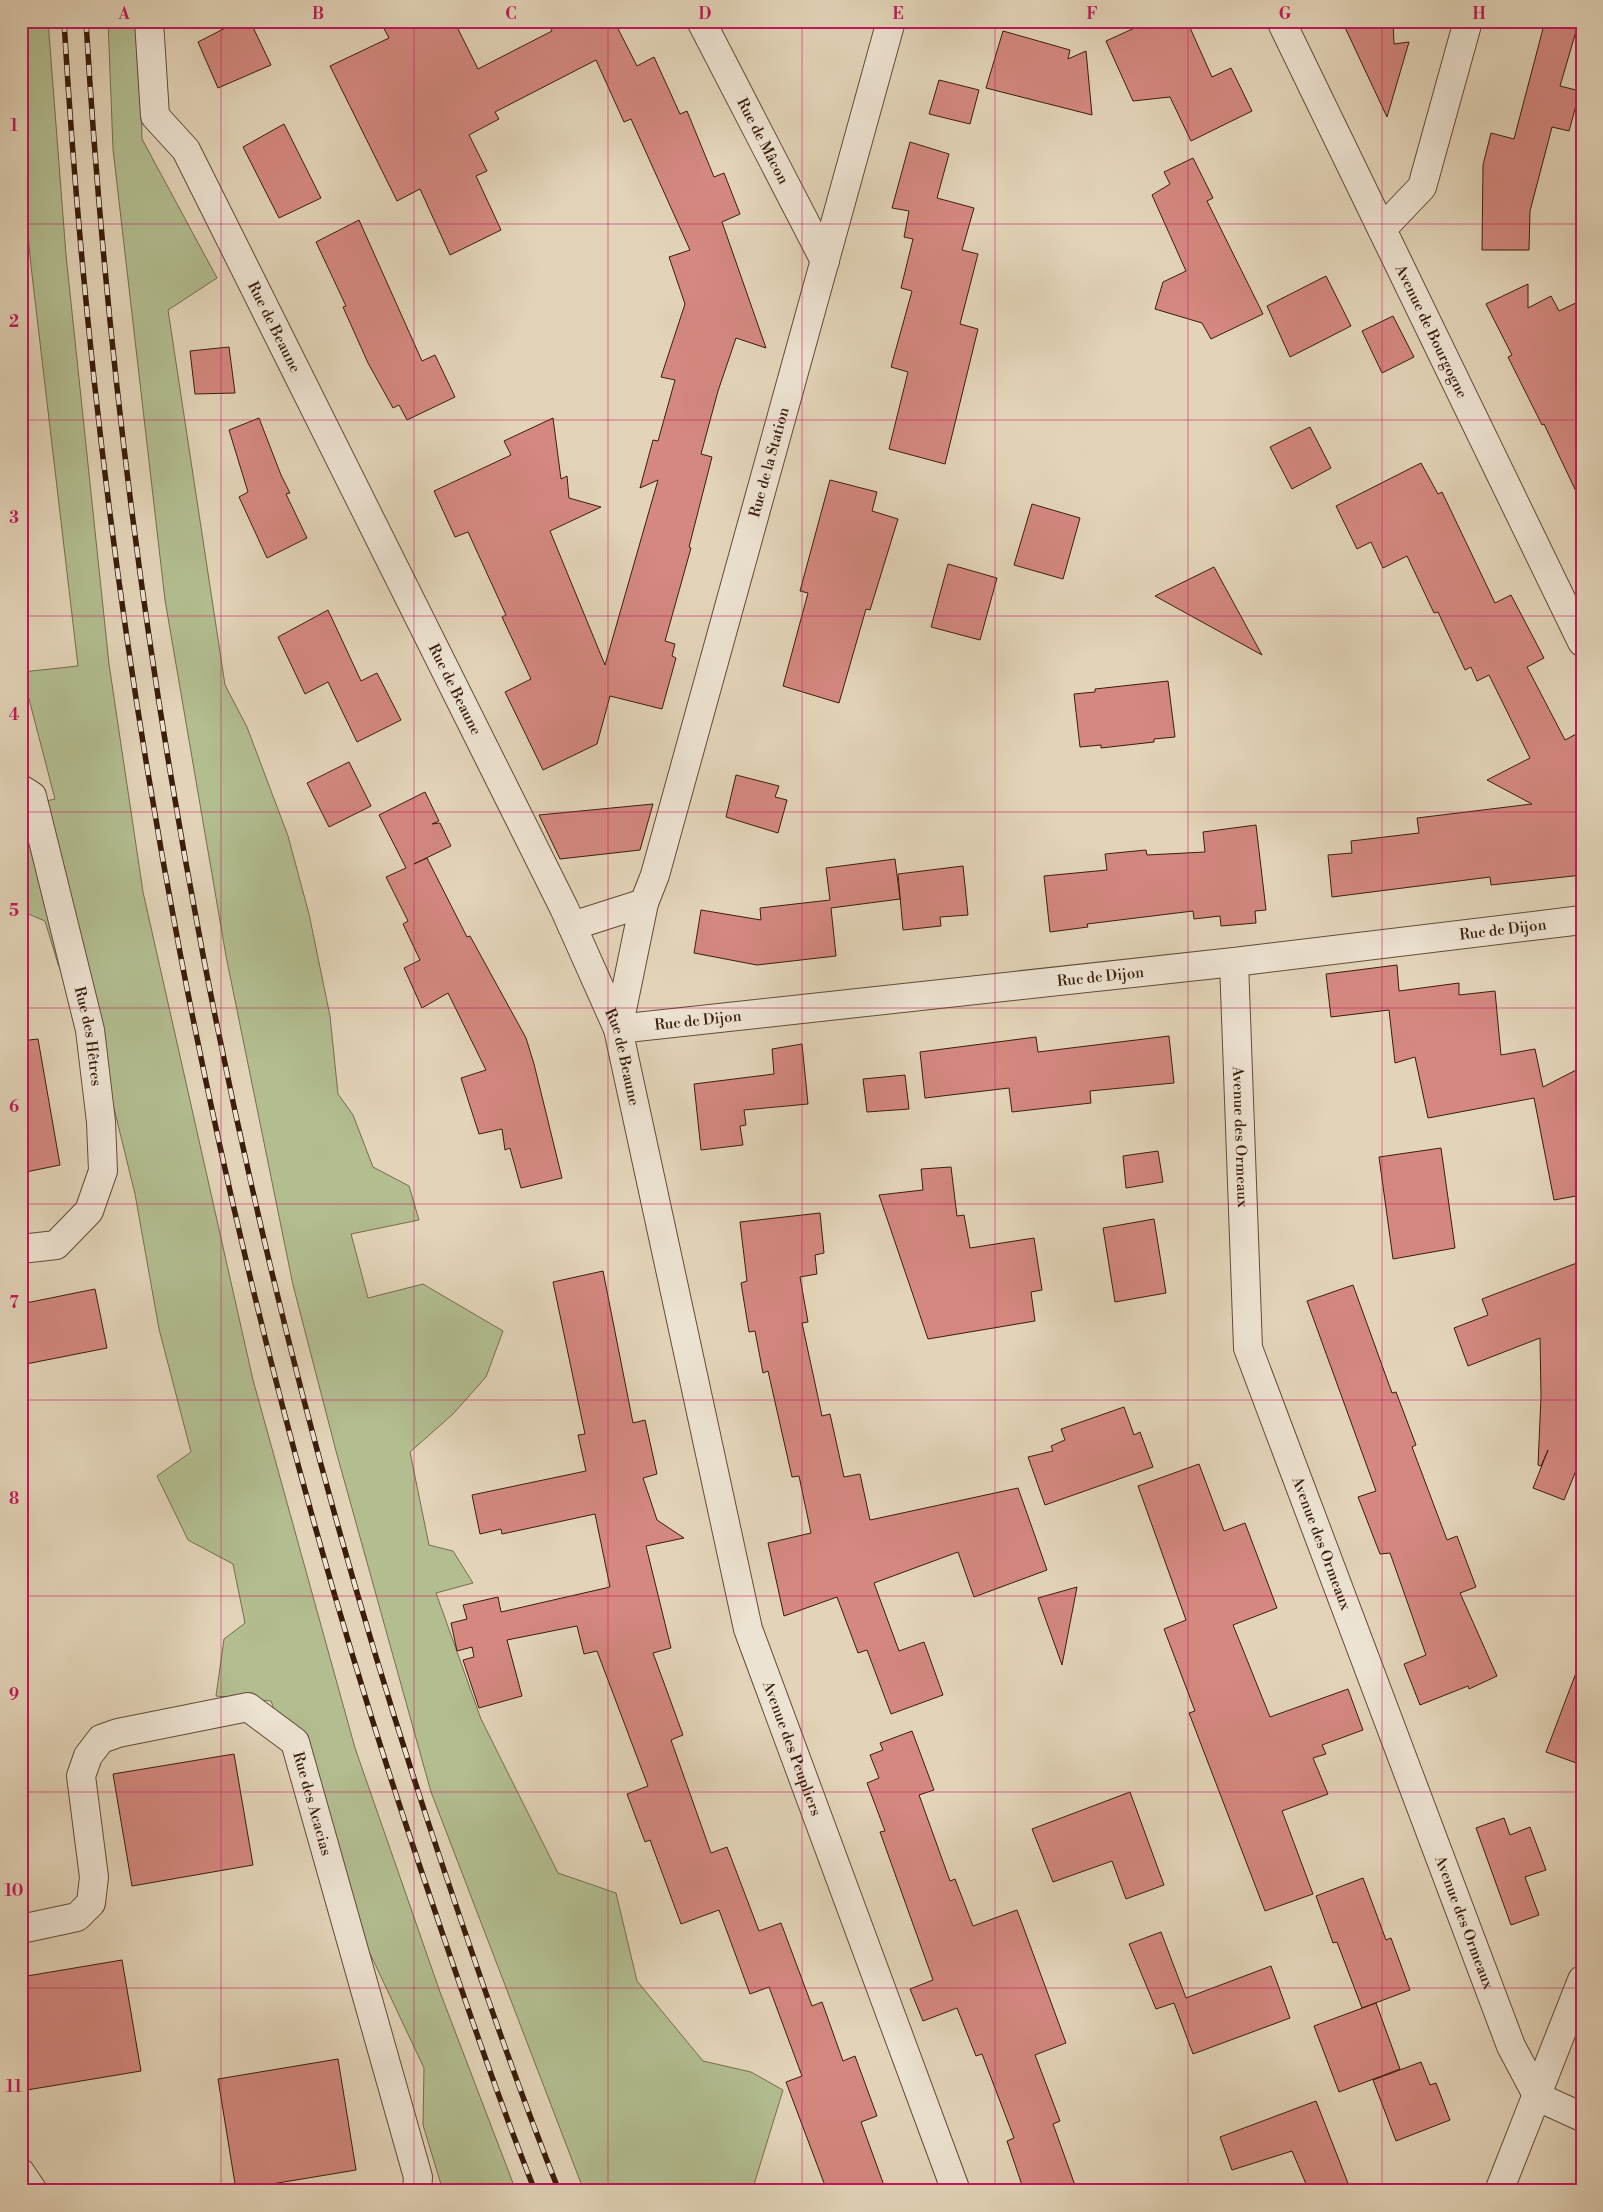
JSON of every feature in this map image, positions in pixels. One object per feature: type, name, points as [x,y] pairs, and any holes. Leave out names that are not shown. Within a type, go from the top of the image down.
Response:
[{"type":"street","name":"Rue de Beaune","points":[[150,21],[155,116],[186,150],[572,926],[618,1029],[674,1294]]},
{"type":"street","name":"Rue de Mâcon","points":[[701,21],[825,261]]},
{"type":"street","name":"Rue de la Station","points":[[618,1029],[644,904],[658,866],[891,21]]},
{"type":"street","name":"Avenue de Bourgogne","points":[[1281,21],[1582,642]]},
{"type":"street","points":[[1382,229],[1422,187],[1468,21]]},
{"type":"street","name":"Rue des Hêtres","points":[[21,789],[32,796],[90,1030],[101,1122],[103,1171],[89,1211],[56,1245],[21,1249]]},
{"type":"street","points":[[572,926],[644,904]]},
{"type":"street","name":"Rue de Dijon","points":[[618,1029],[1234,962],[1582,920]]},
{"type":"street","name":"Avenue des Ormeaux","points":[[1234,962],[1248,1348],[1510,2046],[1538,2097]]},
{"type":"street","name":"Avenue des Peupliers","points":[[674,1294],[748,1629],[956,2191]]},
{"type":"street","name":"Rue des Acacias","points":[[21,1929],[77,1917],[91,1903],[94,1877],[81,1776],[88,1756],[101,1739],[118,1733],[248,1707],[294,1742],[418,2177],[417,2191]]},
{"type":"street","points":[[1500,2191],[1582,1980]]},
{"type":"street","points":[[1538,2097],[1582,2117]]},
{"type":"street","points":[[21,2173],[33,2191]]},
{"type":"green space","points":[[21,21],[48,21],[66,255],[109,664],[143,892],[253,1380],[355,1748],[440,1992],[516,2191],[443,2191],[423,2125],[424,2068],[342,1894],[271,1701],[216,1696],[224,1639],[245,1623],[233,1564],[188,1540],[157,1476],[191,1452],[159,1329],[135,1194],[109,1088],[58,964],[45,921],[21,911],[21,807],[55,799],[22,672],[78,666],[31,266],[21,162]]},
{"type":"green space","points":[[108,21],[139,21],[142,139],[217,278],[168,310],[225,685],[247,727],[288,836],[309,914],[330,1016],[338,1094],[353,1115],[373,1167],[409,1186],[419,1220],[351,1234],[368,1298],[423,1284],[503,1331],[486,1377],[453,1414],[410,1452],[429,1545],[453,1551],[473,1583],[436,1593],[481,1719],[558,1873],[616,1893],[637,1981],[703,2061],[751,2072],[783,2090],[752,2191],[584,2191],[431,1792],[336,1451],[293,1285],[226,956],[165,600],[113,149]]},
{"type":"building","points":[[239,21],[250,21],[271,65],[218,88],[198,42]]},
{"type":"building","points":[[380,21],[454,21],[478,69],[552,31],[547,21],[614,21],[637,66],[654,57],[680,114],[687,111],[714,177],[724,173],[740,214],[722,222],[766,348],[736,338],[718,391],[701,454],[712,457],[689,547],[691,548],[665,641],[675,644],[672,656],[676,658],[662,709],[610,696],[597,744],[543,770],[505,692],[531,679],[502,617],[506,615],[468,532],[455,537],[434,491],[511,455],[504,441],[553,418],[561,479],[567,476],[569,498],[601,507],[550,531],[605,665],[658,480],[640,488],[653,440],[658,441],[675,380],[661,377],[685,304],[669,257],[690,250],[631,119],[624,122],[596,60],[495,112],[499,119],[469,135],[487,171],[476,176],[501,230],[450,255],[420,189],[397,201],[330,66],[389,38]]},
{"type":"building","points":[[1150,21],[1187,21],[1212,77],[1231,68],[1252,111],[1191,141],[1170,97],[1133,101],[1106,41]]},
{"type":"building","points":[[1342,21],[1393,21],[1394,44],[1409,42],[1387,117]]},
{"type":"building","points":[[1545,21],[1579,21],[1560,86],[1580,91],[1569,131],[1552,127],[1530,211],[1529,250],[1482,250],[1483,165],[1491,133],[1514,139]]},
{"type":"building","points":[[1003,31],[1070,50],[1068,59],[1086,51],[1092,115],[986,88]]},
{"type":"building","points":[[939,80],[979,90],[970,124],[929,114]]},
{"type":"building","points":[[284,124],[321,198],[279,218],[243,147]]},
{"type":"building","points":[[910,142],[949,154],[937,198],[974,208],[962,250],[978,254],[960,324],[978,329],[945,464],[889,449],[908,372],[891,367],[912,291],[901,288],[913,239],[904,237],[909,211],[892,208]]},
{"type":"building","points":[[1193,158],[1213,198],[1207,201],[1263,314],[1211,339],[1202,323],[1155,309],[1163,282],[1186,271],[1152,195],[1170,184],[1164,172]]},
{"type":"building","points":[[359,220],[422,361],[435,355],[455,397],[407,420],[399,405],[393,408],[368,363],[343,307],[346,306],[316,242]]},
{"type":"building","points":[[1326,276],[1351,326],[1290,357],[1267,306]]},
{"type":"building","points":[[1528,284],[1528,308],[1551,296],[1559,311],[1582,300],[1582,504],[1544,424],[1542,425],[1508,357],[1512,355],[1486,304]]},
{"type":"building","points":[[1393,316],[1414,357],[1382,373],[1362,331]]},
{"type":"building","points":[[229,347],[235,393],[195,394],[190,351]]},
{"type":"building","points":[[259,418],[290,493],[286,494],[307,538],[267,558],[239,497],[248,492],[229,430]]},
{"type":"building","points":[[1310,427],[1331,468],[1292,489],[1270,447]]},
{"type":"building","points":[[1421,463],[1438,494],[1442,492],[1495,603],[1511,595],[1544,658],[1527,667],[1565,740],[1582,731],[1582,875],[1491,885],[1490,877],[1332,897],[1328,855],[1352,853],[1351,841],[1419,833],[1417,818],[1532,804],[1487,780],[1530,758],[1489,675],[1477,681],[1471,667],[1465,670],[1438,612],[1434,613],[1407,556],[1383,568],[1371,542],[1357,549],[1336,506]]},
{"type":"building","points":[[830,480],[877,492],[872,511],[898,519],[870,610],[866,609],[839,703],[783,686],[808,593],[800,591]]},
{"type":"building","points":[[1032,504],[1080,518],[1063,579],[1014,565]]},
{"type":"building","points":[[948,564],[997,578],[980,640],[931,627]]},
{"type":"building","points":[[1214,567],[1262,655],[1155,596]]},
{"type":"building","points":[[328,610],[361,681],[377,673],[401,720],[357,742],[328,682],[305,694],[278,637]]},
{"type":"building","points":[[1168,681],[1175,737],[1154,739],[1154,742],[1101,748],[1101,745],[1080,747],[1074,694],[1095,692],[1095,689]]},
{"type":"building","points":[[349,762],[371,806],[329,827],[307,783]]},
{"type":"building","points":[[736,775],[779,786],[775,797],[787,800],[778,833],[726,817]]},
{"type":"building","points":[[425,792],[439,821],[432,824],[440,823],[451,846],[414,864],[427,858],[467,937],[470,936],[526,1038],[562,1178],[521,1188],[510,1148],[505,1150],[502,1129],[479,1134],[461,1078],[486,1070],[448,993],[422,1008],[404,968],[420,960],[403,924],[408,921],[386,877],[406,868],[379,815]]},
{"type":"building","points":[[653,804],[640,850],[560,859],[539,815]]},
{"type":"building","points":[[1256,825],[1266,910],[1255,911],[1256,923],[1221,926],[1220,916],[1194,919],[1193,911],[1087,924],[1088,927],[1050,932],[1044,876],[1107,870],[1105,854],[1146,850],[1147,855],[1205,852],[1203,832]]},
{"type":"building","points":[[895,859],[900,899],[831,908],[836,956],[757,965],[694,953],[701,910],[761,920],[760,908],[830,900],[826,868]]},
{"type":"building","points":[[963,866],[968,915],[940,917],[941,926],[903,930],[898,874]]},
{"type":"building","points":[[1397,965],[1399,991],[1459,983],[1459,995],[1495,991],[1501,1055],[1535,1049],[1543,1087],[1582,1067],[1582,1195],[1554,1200],[1534,1098],[1428,1118],[1415,1057],[1395,1063],[1389,1010],[1331,1017],[1326,974]]},
{"type":"building","points":[[1169,1036],[1174,1083],[1090,1091],[1091,1103],[1012,1112],[1009,1088],[925,1098],[920,1052],[1036,1037],[1038,1052]]},
{"type":"building","points":[[38,1039],[60,1165],[21,1173],[21,1041]]},
{"type":"building","points":[[802,1044],[808,1104],[744,1110],[746,1125],[740,1126],[743,1145],[701,1150],[694,1084],[774,1074],[772,1049]]},
{"type":"building","points":[[905,1075],[909,1109],[867,1112],[863,1079]]},
{"type":"building","points":[[1441,1148],[1455,1248],[1393,1259],[1379,1157]]},
{"type":"building","points":[[1158,1151],[1163,1182],[1126,1188],[1123,1156]]},
{"type":"building","points":[[951,1167],[957,1216],[964,1215],[970,1248],[1034,1238],[1042,1290],[1031,1292],[1035,1321],[928,1339],[879,1195],[923,1190],[921,1169]]},
{"type":"building","points":[[820,1213],[824,1253],[815,1255],[817,1274],[800,1277],[808,1322],[802,1323],[822,1416],[830,1414],[844,1477],[860,1474],[870,1520],[1018,1488],[1047,1570],[974,1597],[958,1552],[874,1583],[899,1651],[924,1642],[943,1695],[891,1714],[867,1650],[858,1653],[837,1597],[784,1616],[768,1543],[811,1533],[799,1476],[792,1477],[768,1371],[763,1373],[755,1331],[749,1332],[741,1283],[747,1281],[740,1222]]},
{"type":"building","points":[[1154,1219],[1166,1293],[1115,1302],[1103,1228]]},
{"type":"building","points":[[1582,1261],[1582,1456],[1564,1500],[1533,1488],[1548,1450],[1541,1466],[1538,1465],[1541,1397],[1540,1338],[1468,1366],[1454,1328],[1488,1315],[1482,1299]]},
{"type":"building","points":[[603,1271],[633,1423],[645,1420],[657,1474],[643,1478],[657,1520],[684,1538],[646,1546],[671,1648],[653,1653],[683,1735],[671,1740],[711,1853],[727,1847],[759,1931],[781,1923],[812,2006],[822,2002],[843,2061],[855,2056],[877,2116],[861,2122],[886,2191],[827,2191],[786,2082],[802,2076],[769,1987],[750,1994],[719,1910],[681,1924],[650,1840],[645,1842],[627,1794],[648,1786],[597,1651],[584,1654],[577,1626],[507,1640],[522,1696],[479,1708],[463,1660],[474,1657],[472,1647],[457,1651],[451,1623],[467,1619],[463,1605],[498,1597],[501,1612],[610,1587],[595,1514],[502,1534],[501,1529],[480,1534],[472,1495],[586,1471],[578,1435],[585,1434],[553,1282]]},
{"type":"building","points":[[1353,1285],[1392,1393],[1396,1392],[1416,1445],[1412,1447],[1447,1540],[1457,1536],[1476,1587],[1460,1593],[1497,1676],[1469,1689],[1468,1686],[1420,1705],[1404,1664],[1426,1655],[1390,1553],[1380,1554],[1358,1497],[1376,1491],[1307,1301]]},
{"type":"building","points":[[95,1289],[107,1348],[21,1365],[21,1304]]},
{"type":"building","points":[[1124,1407],[1134,1435],[1140,1432],[1153,1467],[1045,1505],[1028,1457],[1053,1451],[1051,1446],[1065,1440],[1061,1429]]},
{"type":"building","points":[[1199,1464],[1224,1531],[1245,1523],[1277,1608],[1233,1625],[1270,1717],[1348,1689],[1363,1730],[1322,1745],[1326,1754],[1313,1758],[1328,1794],[1282,1811],[1313,1894],[1265,1911],[1189,1713],[1195,1711],[1164,1629],[1186,1620],[1138,1486]]},
{"type":"building","points":[[1077,1587],[1062,1665],[1038,1598]]},
{"type":"building","points":[[1579,1665],[1582,1665],[1582,1765],[1546,1752]]},
{"type":"building","points":[[912,1731],[934,1790],[919,1795],[950,1881],[955,1879],[973,1926],[1017,1910],[1066,2043],[1035,2055],[1060,2121],[1053,2124],[1077,2191],[1024,2191],[1007,2141],[1014,2138],[982,2054],[976,2056],[957,2008],[923,2021],[910,1989],[933,1980],[880,1832],[885,1831],[867,1783],[879,1778],[870,1755],[883,1750],[880,1743]]},
{"type":"building","points":[[234,1754],[253,1865],[132,1886],[113,1774]]},
{"type":"building","points":[[1130,1792],[1164,1885],[1126,1899],[1112,1861],[1053,1882],[1032,1829]]},
{"type":"building","points":[[1504,1818],[1510,1835],[1530,1827],[1546,1870],[1525,1877],[1539,1915],[1511,1925],[1476,1828]]},
{"type":"building","points":[[1363,1878],[1386,1940],[1391,1938],[1410,1990],[1362,2008],[1337,1942],[1333,1943],[1316,1896]]},
{"type":"building","points":[[1161,1932],[1186,1998],[1271,1966],[1290,2018],[1193,2054],[1174,2003],[1156,2009],[1129,1944]]},
{"type":"building","points":[[122,1960],[141,2071],[21,2091],[21,1977]]},
{"type":"building","points":[[1376,2003],[1400,2069],[1339,2092],[1314,2026]]},
{"type":"building","points":[[338,2059],[356,2170],[236,2190],[218,2079]]},
{"type":"building","points":[[1421,2062],[1430,2085],[1436,2083],[1450,2120],[1396,2141],[1373,2080]]},
{"type":"building","points":[[1316,2101],[1351,2191],[1309,2191],[1292,2151],[1232,2170],[1220,2137]]},
{"type":"railway","points":[[64,21],[82,256],[107,490],[140,723],[180,954],[229,1185],[284,1413],[348,1640],[419,1864],[489,2069],[535,2191]]},
{"type":"railway","points":[[86,21],[104,256],[129,490],[162,723],[203,954],[251,1184],[307,1413],[371,1639],[442,1864],[513,2069],[559,2191]]}]
